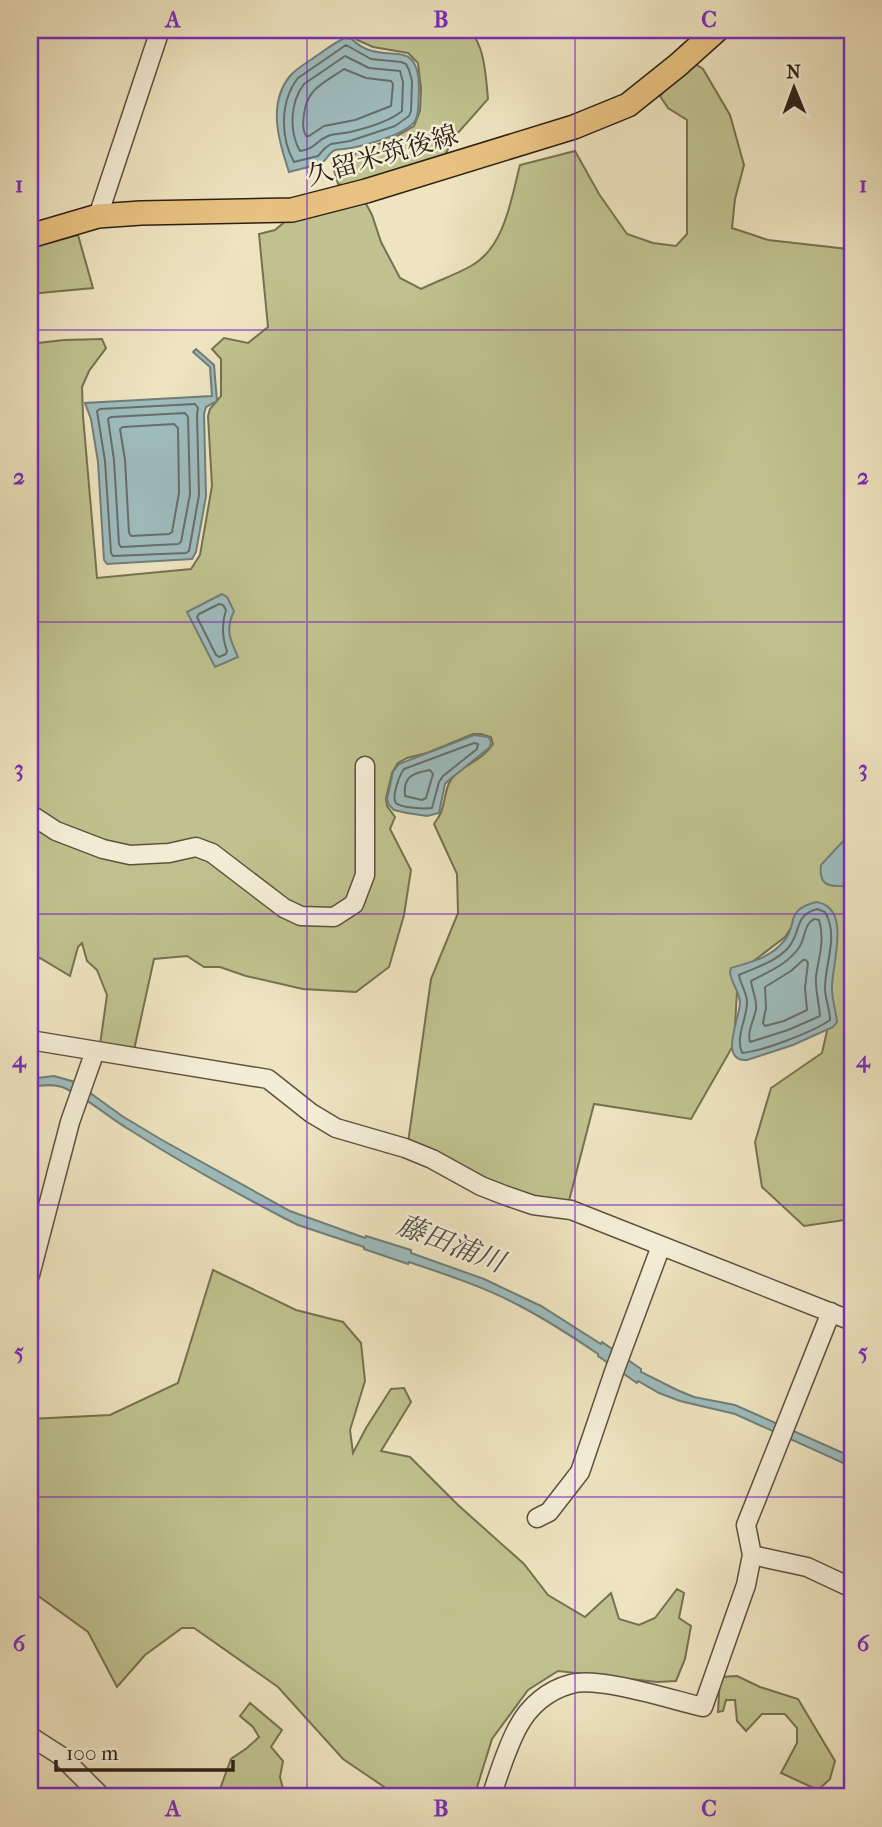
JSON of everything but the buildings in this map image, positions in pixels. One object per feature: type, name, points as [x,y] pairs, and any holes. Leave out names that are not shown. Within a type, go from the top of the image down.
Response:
[{"type":"main road","name":"久留米筑後線","points":[[30,236],[98,216],[292,209],[366,191],[574,127],[628,104],[717,30]]},
{"type":"street","points":[[98,216],[160,30]]},
{"type":"street","points":[[30,814],[56,831],[103,849],[130,855],[169,853],[196,847],[212,853],[284,908],[301,915],[334,918],[354,904],[365,875],[365,766]]},
{"type":"street","points":[[30,1040],[268,1079],[311,1113],[336,1128],[405,1148],[504,1195],[533,1205],[571,1210],[852,1321]]},
{"type":"street","points":[[30,1275],[70,1122],[96,1051]]},
{"type":"street","points":[[537,1517],[549,1512],[579,1472],[661,1246]]},
{"type":"street","points":[[491,1797],[518,1726],[536,1703],[551,1692],[573,1683],[610,1684],[703,1707],[746,1585],[752,1555],[746,1525],[831,1312]]},
{"type":"street","points":[[752,1555],[807,1567],[852,1588]]},
{"type":"street","points":[[30,1736],[61,1756],[102,1797]]},
{"type":"green space","points":[[327,30],[469,30],[482,53],[488,99],[456,135],[442,160],[357,188],[338,184],[332,163],[393,138],[414,126],[420,111],[421,89],[418,63],[408,53],[373,47],[357,40],[348,31],[332,35]]},
{"type":"green space","points":[[691,61],[703,69],[730,115],[744,165],[735,199],[732,228],[768,240],[848,249],[852,247],[852,1219],[804,1226],[762,1187],[755,1142],[771,1088],[822,1053],[830,1018],[803,909],[785,937],[738,973],[734,1044],[691,1119],[594,1104],[569,1201],[538,1199],[511,1191],[408,1143],[431,979],[458,913],[457,874],[434,824],[441,813],[450,781],[489,749],[493,744],[491,737],[473,734],[427,753],[407,758],[398,763],[392,773],[386,798],[387,806],[395,817],[390,829],[411,870],[404,915],[389,967],[356,992],[303,989],[220,967],[204,967],[187,956],[154,959],[134,1050],[100,1045],[107,995],[97,970],[87,961],[82,943],[78,947],[70,976],[40,958],[30,964],[30,344],[102,339],[106,348],[89,371],[82,387],[97,578],[191,569],[200,555],[212,486],[208,416],[210,409],[221,396],[221,359],[212,349],[224,338],[248,343],[268,327],[259,234],[275,230],[287,220],[363,198],[381,242],[400,278],[421,289],[471,266],[492,247],[510,207],[520,165],[575,151],[599,194],[627,234],[653,243],[676,246],[687,234],[687,120],[668,108],[660,96]]},
{"type":"green space","points":[[78,235],[93,288],[30,294],[30,248]]},
{"type":"green space","points":[[213,1270],[296,1310],[343,1322],[361,1343],[365,1381],[350,1430],[353,1453],[391,1389],[404,1388],[411,1402],[381,1451],[410,1457],[458,1505],[524,1564],[548,1595],[585,1617],[611,1593],[619,1619],[639,1625],[655,1618],[677,1589],[684,1593],[679,1618],[691,1626],[685,1659],[676,1681],[657,1682],[558,1671],[528,1690],[492,1739],[474,1797],[399,1797],[343,1759],[278,1687],[194,1628],[182,1628],[145,1655],[117,1687],[88,1632],[30,1590],[30,1419],[110,1415],[178,1383]]},
{"type":"green space","points":[[737,1676],[760,1687],[798,1699],[835,1761],[830,1779],[818,1790],[781,1773],[797,1743],[797,1728],[785,1714],[762,1714],[746,1731],[737,1721],[735,1700],[726,1700],[723,1711],[718,1712],[720,1677]]},
{"type":"green space","points":[[250,1703],[282,1730],[271,1747],[283,1761],[280,1777],[285,1797],[217,1797],[231,1759],[259,1737],[253,1727],[240,1716]]},
{"type":"water","points":[[345,38],[352,39],[369,50],[400,54],[411,59],[417,69],[419,82],[417,118],[410,126],[395,134],[351,148],[335,150],[320,164],[289,172],[277,123],[283,87],[298,69]]},
{"type":"water","points":[[196,349],[214,365],[217,401],[206,407],[204,414],[206,496],[196,552],[192,559],[107,564],[104,560],[98,462],[91,419],[85,403],[212,396],[210,367],[193,352]]},
{"type":"water","points":[[222,594],[227,597],[234,611],[230,634],[238,657],[215,667],[187,612]]},
{"type":"water","points":[[474,735],[488,737],[491,741],[490,747],[445,784],[439,813],[427,816],[407,813],[394,810],[389,805],[387,799],[393,772],[399,764]]},
{"type":"water","points":[[852,826],[850,856],[843,886],[828,885],[821,876],[821,865],[847,837]]},
{"type":"water","points":[[816,902],[827,906],[834,914],[837,926],[832,989],[837,1022],[833,1027],[793,1045],[747,1060],[738,1059],[732,1047],[740,1003],[731,968],[773,952],[788,935],[799,909]]},
{"type":"water","points":[[54,1076],[75,1082],[122,1116],[162,1140],[290,1211],[365,1238],[366,1236],[411,1250],[411,1253],[484,1279],[541,1306],[601,1344],[602,1342],[641,1369],[641,1372],[694,1397],[735,1405],[852,1457],[852,1467],[735,1414],[680,1401],[638,1381],[637,1383],[560,1329],[493,1293],[298,1225],[187,1165],[70,1091],[54,1085],[30,1087],[30,1079]]},
{"type":"water label","name":"藤田浦川","points":[[451,1243]]}]
